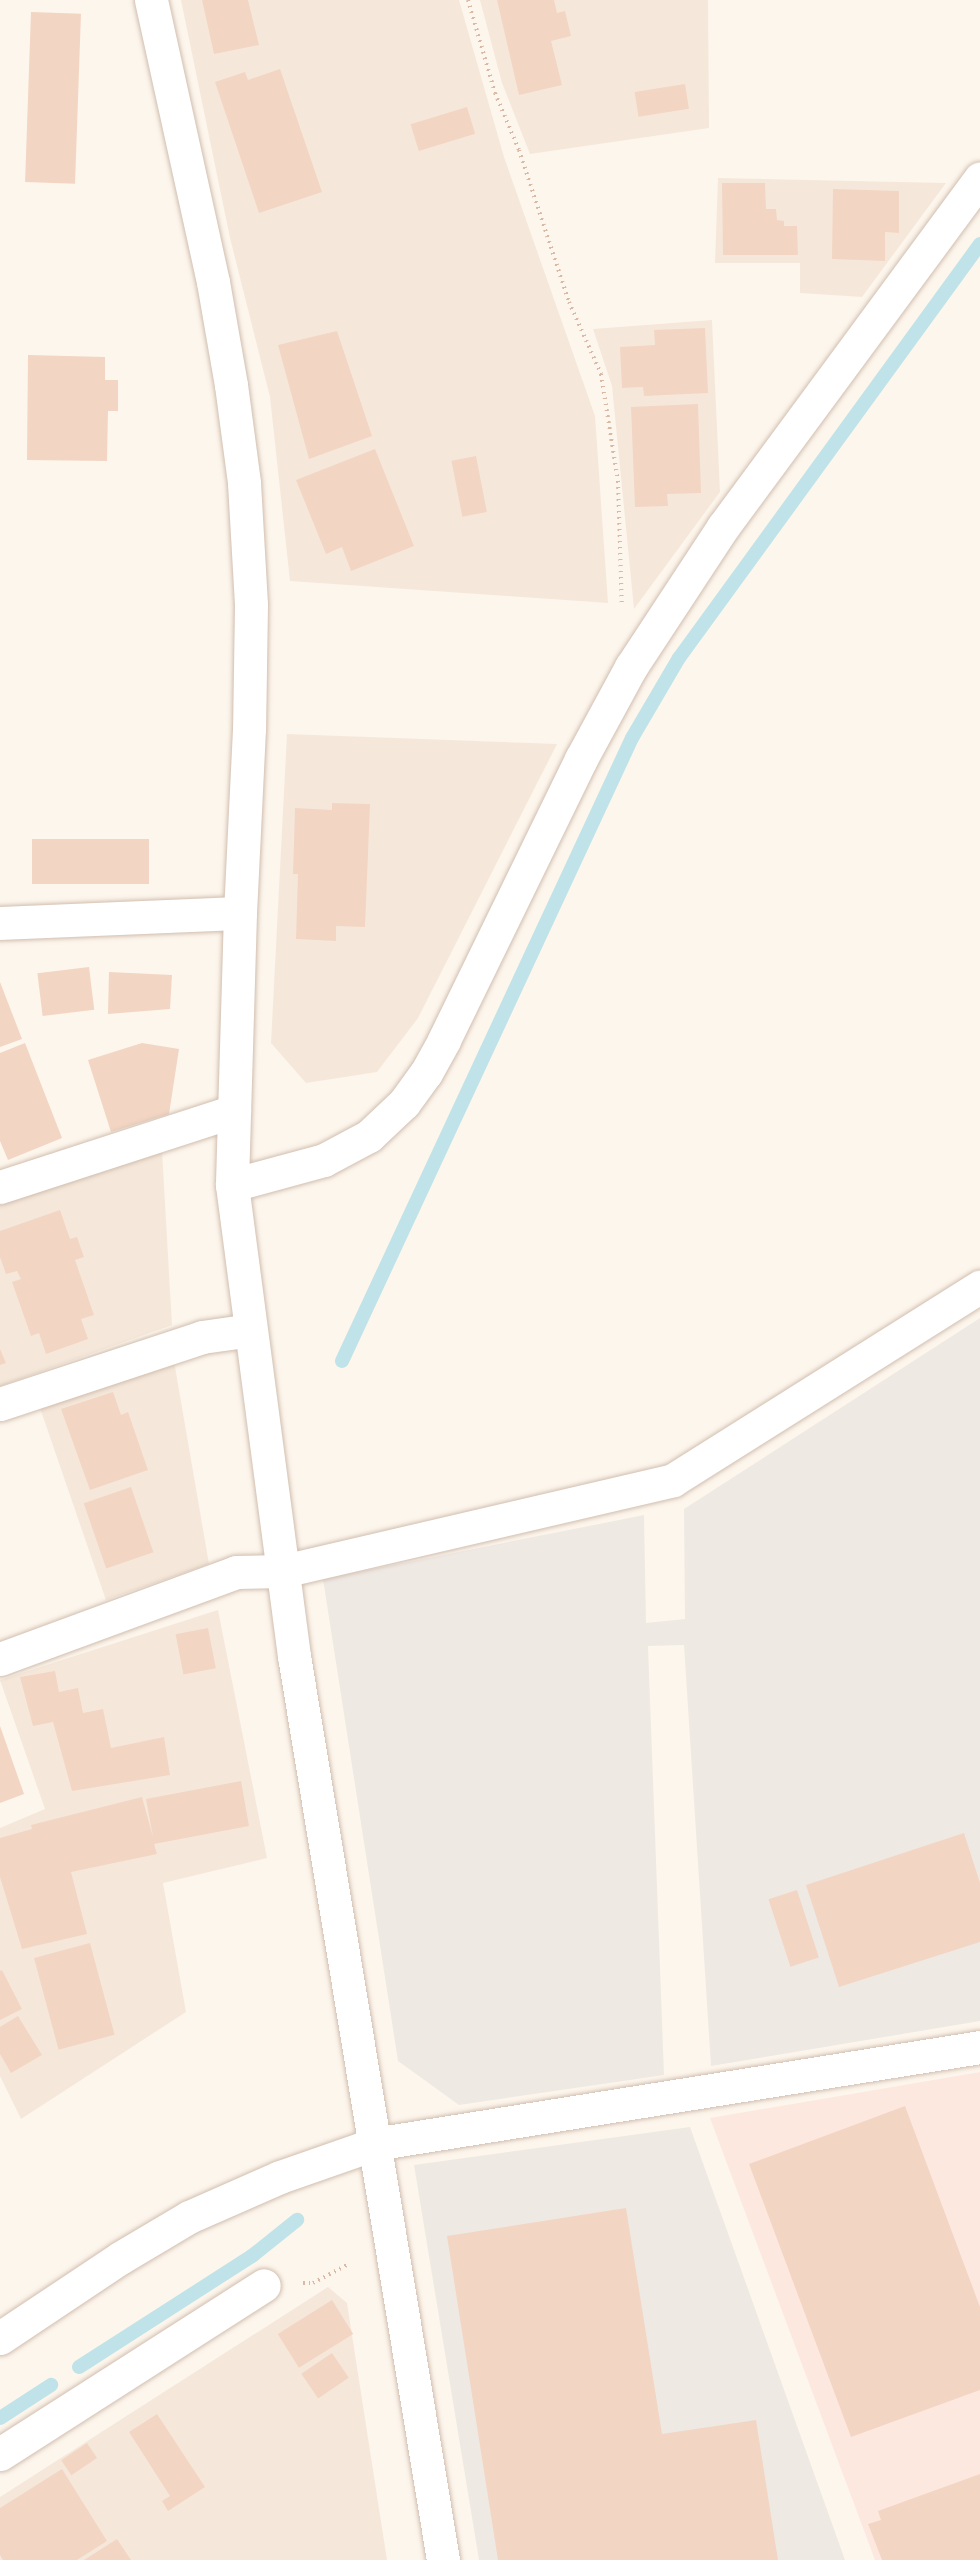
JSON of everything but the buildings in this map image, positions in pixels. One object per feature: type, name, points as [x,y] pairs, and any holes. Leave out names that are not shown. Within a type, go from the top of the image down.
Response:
[{"type":"street","points":[[151,0],[213,282],[231,385],[244,483],[251,605],[249,729],[240,914],[232,1185],[294,1656],[443,2560]]},
{"type":"street","points":[[232,1185],[324,1160],[369,1136],[404,1103],[426,1073],[444,1041],[581,759],[645,645],[723,527],[980,179]]},
{"type":"street","points":[[0,923],[240,914]]},
{"type":"street","points":[[0,1187],[234,1112]]},
{"type":"street","points":[[0,1659],[236,1572],[283,1571],[673,1480],[980,1287]]},
{"type":"street","points":[[0,1404],[202,1337],[251,1330]]},
{"type":"street","points":[[0,2338],[120,2258],[189,2217],[280,2177],[374,2144],[980,2047]]},
{"type":"street","points":[[0,2454],[264,2285]]},
{"type":"path","points":[[468,0],[495,93],[519,150],[569,302],[601,374],[618,481],[623,617],[645,645]]},
{"type":"path","points":[[264,2285],[313,2283],[348,2264]]},
{"type":"shaded area","points":[[181,0],[459,0],[504,157],[595,416],[608,603],[290,581],[270,397],[230,238]]},
{"type":"shaded area","points":[[480,0],[708,0],[709,128],[530,154],[502,83]]},
{"type":"shaded area","points":[[718,178],[946,183],[862,297],[800,293],[800,263],[715,263]]},
{"type":"shaded area","points":[[712,320],[720,492],[634,609],[612,386],[593,329]]},
{"type":"shaded area","points":[[287,734],[557,744],[418,1018],[377,1072],[306,1083],[271,1043]]},
{"type":"shaded area","points":[[162,1151],[172,1325],[0,1386],[0,1202]]},
{"type":"shaded area","points":[[980,1318],[980,2021],[711,2066],[684,1645],[648,1646],[664,2075],[459,2105],[398,2061],[323,1579],[644,1515],[646,1623],[685,1619],[684,1509]]},
{"type":"shaded area","points":[[174,1361],[209,1564],[106,1600],[39,1405]]},
{"type":"shaded area","points":[[218,1610],[267,1858],[163,1883],[186,2012],[21,2119],[0,2076],[0,1828],[45,1809],[0,1680]]},
{"type":"shaded area","points":[[980,2072],[980,2560],[875,2560],[710,2118]]},
{"type":"shaded area","points":[[690,2127],[845,2560],[479,2560],[414,2165]]},
{"type":"shaded area","points":[[328,2287],[347,2303],[387,2560],[0,2560],[0,2497]]},
{"type":"waterway","points":[[342,1361],[632,738],[679,658],[980,244]]},
{"type":"waterway","points":[[79,2367],[252,2256],[297,2220]]},
{"type":"waterway","points":[[0,2418],[51,2385]]}]
